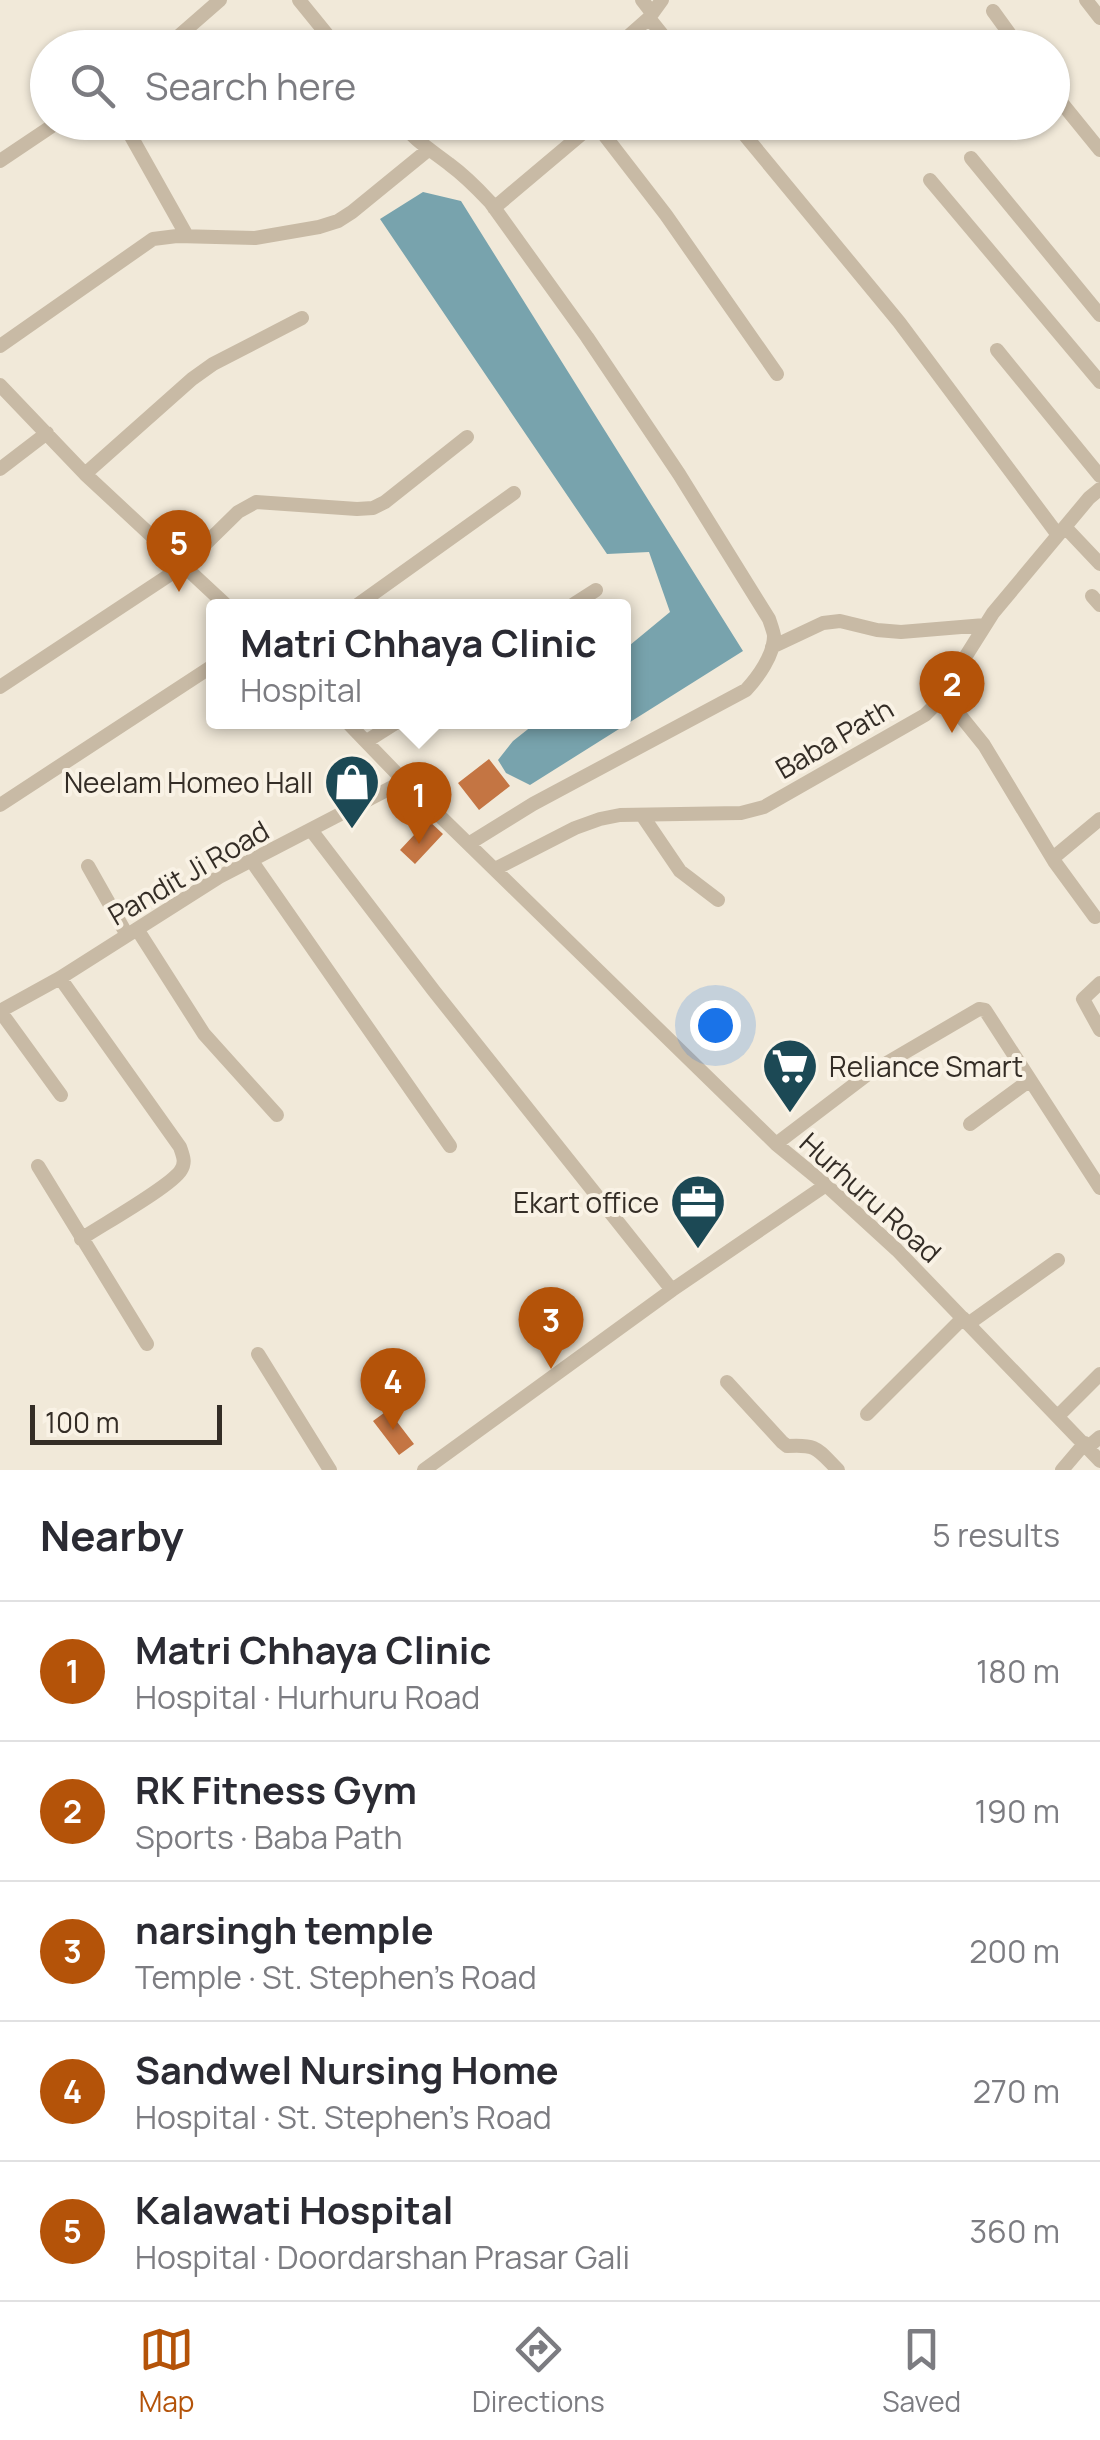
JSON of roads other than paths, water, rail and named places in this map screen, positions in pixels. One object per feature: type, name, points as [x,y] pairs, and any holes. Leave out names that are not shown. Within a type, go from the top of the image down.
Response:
[{"type":"street","points":[[186,30],[220,0]]},
{"type":"street","points":[[298,0],[323,30]]},
{"type":"street","points":[[642,0],[661,30]]},
{"type":"street","points":[[635,30],[662,0]]},
{"type":"street","points":[[1086,0],[1100,18]]},
{"type":"street","points":[[993,12],[1006,30]]},
{"type":"street","points":[[1070,113],[1100,150]]},
{"type":"street","points":[[0,161],[31,140]]},
{"type":"street","points":[[133,140],[187,236]]},
{"type":"street","points":[[418,140],[476,187],[494,208],[679,474],[769,619],[774,635],[758,678],[746,690],[534,804],[470,843]]},
{"type":"street","points":[[494,208],[575,140]]},
{"type":"street","points":[[608,140],[666,214],[777,374]]},
{"type":"street","points":[[749,140],[1062,531],[1100,564]]},
{"type":"street","points":[[0,346],[153,239],[255,238],[338,222],[428,150]]},
{"type":"street","points":[[971,158],[1100,315]]},
{"type":"street","points":[[930,180],[1100,382]]},
{"type":"street","points":[[84,474],[192,378],[302,318]]},
{"type":"street","points":[[997,350],[1100,476]]},
{"type":"street","points":[[0,385],[84,474],[219,599]]},
{"type":"street","points":[[0,470],[47,433]]},
{"type":"street","points":[[0,688],[184,566],[238,512],[256,502],[372,508],[386,502],[467,437]]},
{"type":"street","name":"Baba Path","points":[[495,869],[600,818],[740,813],[764,808],[925,714],[935,706],[985,625],[1100,489]]},
{"type":"street","points":[[366,599],[514,493]]},
{"type":"street","points":[[582,599],[596,590]]},
{"type":"street","points":[[772,646],[823,623],[840,621],[901,632],[985,625]]},
{"type":"street","points":[[0,805],[206,669]]},
{"type":"street","points":[[942,692],[976,732],[1052,858],[1095,916]]},
{"type":"street","name":"Hurhuru Road","points":[[354,729],[776,1144],[896,1250],[1058,1416],[1091,1442],[1100,1461]]},
{"type":"street","points":[[367,741],[386,729]]},
{"type":"street","name":"Pandit Ji Road","points":[[0,1011],[60,978],[219,877],[404,781]]},
{"type":"street","points":[[642,815],[680,871],[718,900]]},
{"type":"street","points":[[1052,858],[1100,820]]},
{"type":"street","points":[[310,830],[672,1290]]},
{"type":"street","points":[[251,860],[450,1146]]},
{"type":"street","points":[[88,866],[204,1034],[277,1115]]},
{"type":"street","points":[[60,978],[180,1147],[184,1160],[180,1173],[164,1186],[81,1238]]},
{"type":"street","points":[[1100,983],[1083,999],[1100,1030]]},
{"type":"street","points":[[776,1144],[868,1074],[979,1009],[985,1010],[1100,1188]]},
{"type":"street","points":[[0,1011],[61,1096]]},
{"type":"street","points":[[970,1124],[1030,1080]]},
{"type":"street","points":[[38,1166],[147,1344]]},
{"type":"street","points":[[424,1470],[672,1290],[826,1185]]},
{"type":"street","points":[[866,1414],[966,1321],[1058,1260]]},
{"type":"street","points":[[258,1354],[330,1470]]},
{"type":"street","points":[[1058,1416],[1100,1374]]},
{"type":"street","points":[[728,1382],[787,1446],[813,1446],[838,1470]]},
{"type":"street","points":[[1062,1470],[1091,1442]]},
{"type":"water","points":[[423,192],[461,201],[743,651],[631,721],[631,644],[670,612],[649,552],[607,554],[380,219]]},
{"type":"water","points":[[528,729],[619,729],[530,785],[506,773],[498,760]]},
{"type":"place","name":"Kalawati Hospital","points":[[179,592]]},
{"type":"place","name":"RK Fitness Gym","points":[[952,733]]},
{"type":"place","name":"Neelam Homeo Hall","points":[[352,831]]},
{"type":"place","name":"Matri Chhaya Clinic","points":[[419,844]]},
{"type":"place","name":"Reliance Smart","points":[[790,1115]]},
{"type":"place","name":"Ekart office","points":[[698,1251]]},
{"type":"place","name":"narsingh temple","points":[[551,1369]]},
{"type":"place","name":"Sandwel Nursing Home","points":[[393,1430]]}]
